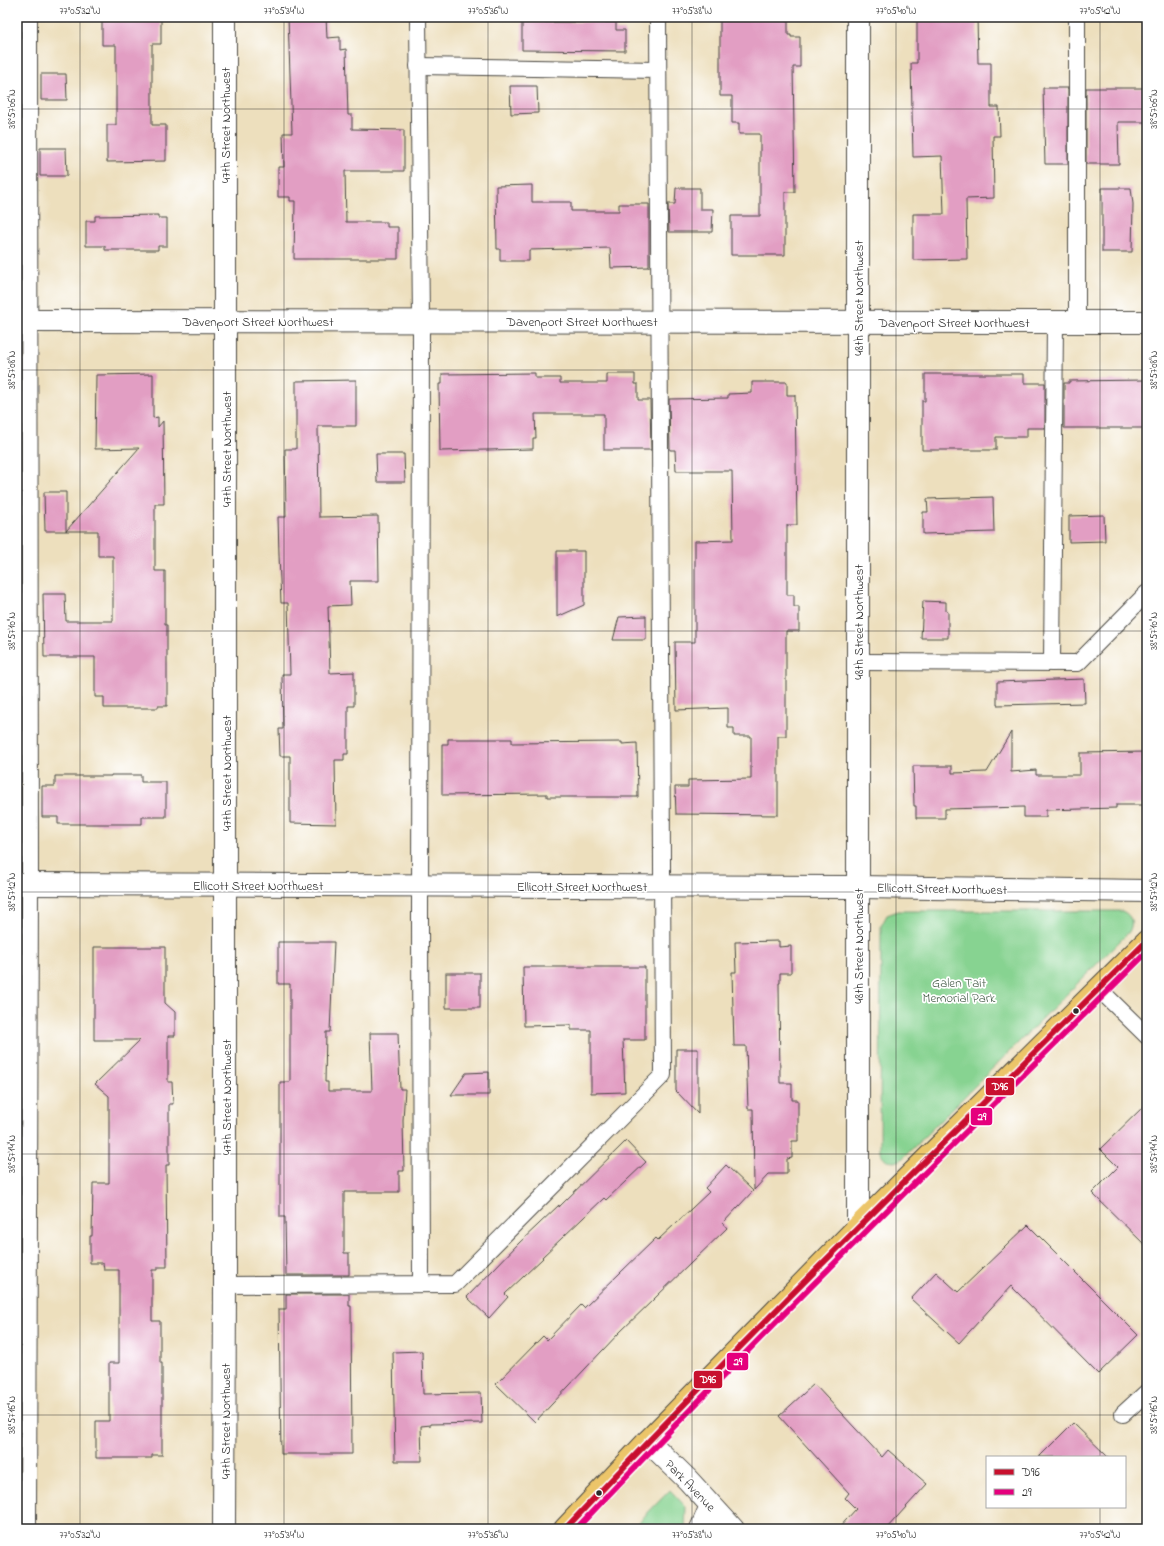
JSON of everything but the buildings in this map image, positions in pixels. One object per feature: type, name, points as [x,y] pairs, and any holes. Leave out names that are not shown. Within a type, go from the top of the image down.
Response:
[{"type":"main road","points":[[565,1529],[648,1441],[858,1227],[1147,941]]},
{"type":"street","name":"47th Street Northwest","points":[[224,1529],[226,1285],[226,17]]},
{"type":"street","name":"48th Street Northwest","points":[[858,17],[858,1227]]},
{"type":"street","name":"Davenport Street Northwest","points":[[23,321],[1147,322]]},
{"type":"street","name":"Ellicott Street Northwest","points":[[23,884],[858,887],[1147,891]]},
{"type":"street","name":"Park Avenue","points":[[648,1441],[687,1479],[733,1529]]},
{"type":"street","points":[[701,1529],[711,1506]]},
{"type":"lane","points":[[28,1529],[23,1202],[23,69],[29,17]]},
{"type":"lane","points":[[418,17],[421,321],[420,885],[422,1284]]},
{"type":"lane","points":[[226,1285],[455,1284],[663,1075],[658,17]]},
{"type":"lane","points":[[1077,17],[1077,322]]},
{"type":"lane","points":[[418,66],[658,70]]},
{"type":"lane","points":[[1052,663],[1055,322]]},
{"type":"lane","points":[[858,662],[1078,663],[1147,593]]},
{"type":"lane","points":[[1099,989],[1147,1036]]},
{"type":"lane","points":[[1123,1414],[1147,1392]]},
{"type":"green space","name":"Galen Tait Memorial Park","points":[[898,911],[1122,911],[1131,919],[1131,928],[1129,932],[902,1159],[892,1162],[886,1160],[880,1151],[881,926],[887,915]]},
{"type":"green space","points":[[670,1490],[686,1507],[685,1529],[632,1529]]},
{"type":"transit line","name":"D96","points":[[565,1529],[781,1306],[1147,941]]},
{"type":"transit line","name":"29","points":[[576,1529],[788,1310],[1147,952]]}]
